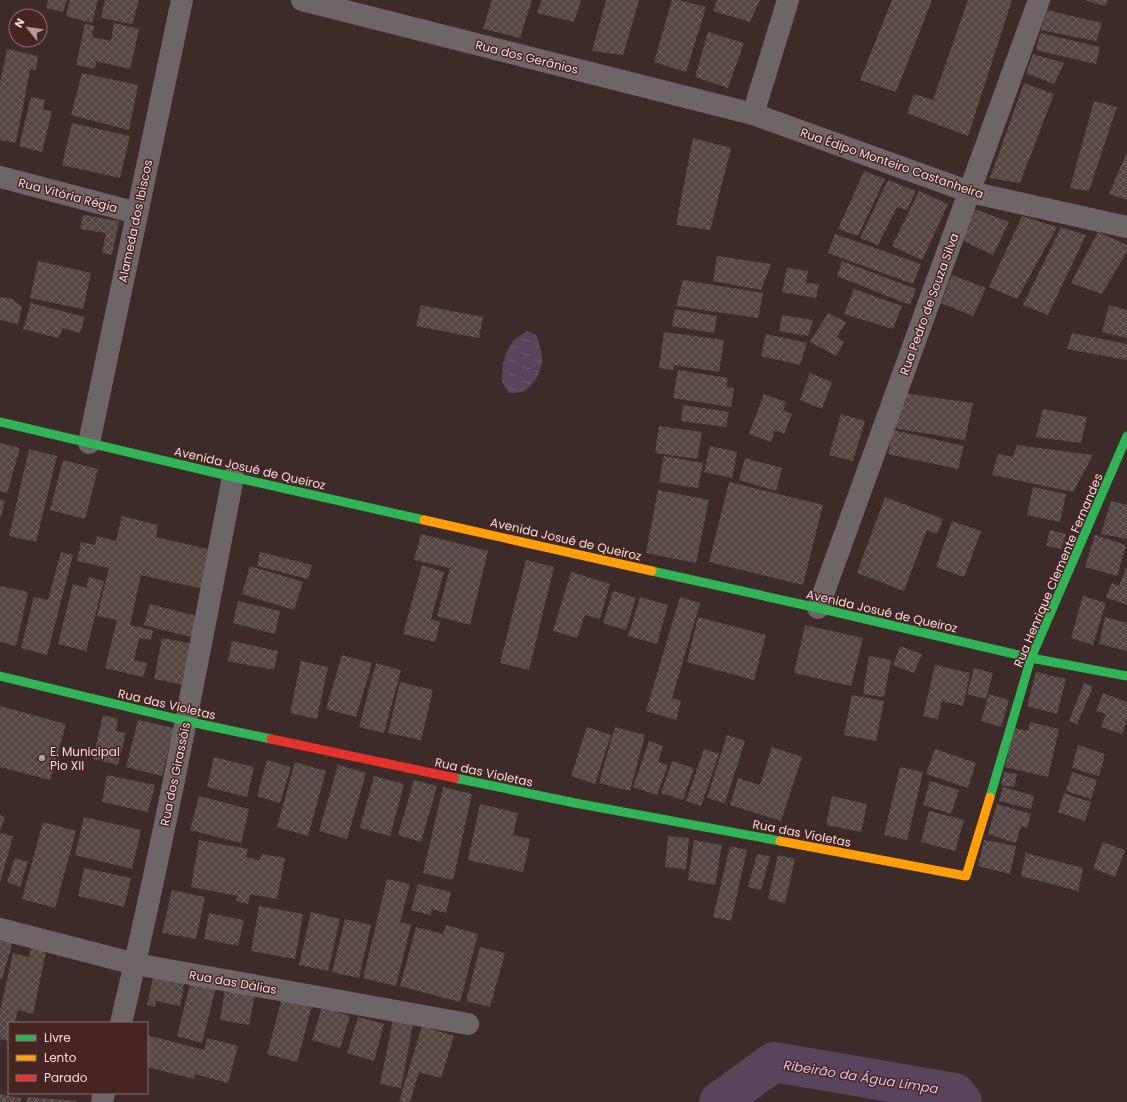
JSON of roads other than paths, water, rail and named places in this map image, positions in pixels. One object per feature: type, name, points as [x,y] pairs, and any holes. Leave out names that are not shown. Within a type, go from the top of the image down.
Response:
[{"type":"street","name":"Alameda dos Ibiscos","points":[[89,443],[182,0]]},
{"type":"street","name":"Rua dos Gerânios","points":[[302,0],[752,114]]},
{"type":"street","points":[[752,114],[788,0]]},
{"type":"street","name":"Rua Pedro de Souza Silva","points":[[818,608],[1039,0]]},
{"type":"street","name":"Rua Édipo Monteiro Castanheira","points":[[752,114],[970,192],[1127,227]]},
{"type":"street","name":"Rua Vitória Régia","points":[[0,177],[137,213]]},
{"type":"street","name":"Avenida Josué de Queiroz","points":[[0,422],[818,608],[1031,658],[1127,676]]},
{"type":"street","name":"Rua Henrique Clemente Fernandes","points":[[966,876],[1031,658],[1127,436]]},
{"type":"street","name":"Rua dos Girassóis","points":[[121,1022],[135,964],[186,720],[233,476]]},
{"type":"street","name":"Rua das Violetas","points":[[0,676],[186,720],[575,804],[966,876]]},
{"type":"street","name":"Rua das Dálias","points":[[0,929],[135,964],[468,1024]]},
{"type":"water","points":[[527,331],[536,335],[542,359],[540,370],[534,382],[524,391],[509,393],[502,382],[503,364],[507,351],[514,340]]},
{"type":"waterway","name":"Ribeirão da Água Limpa","points":[[719,1102],[774,1062],[955,1093],[962,1102]]},
{"type":"place","name":"E. Municipal Pio XII","points":[[42,758]]}]
